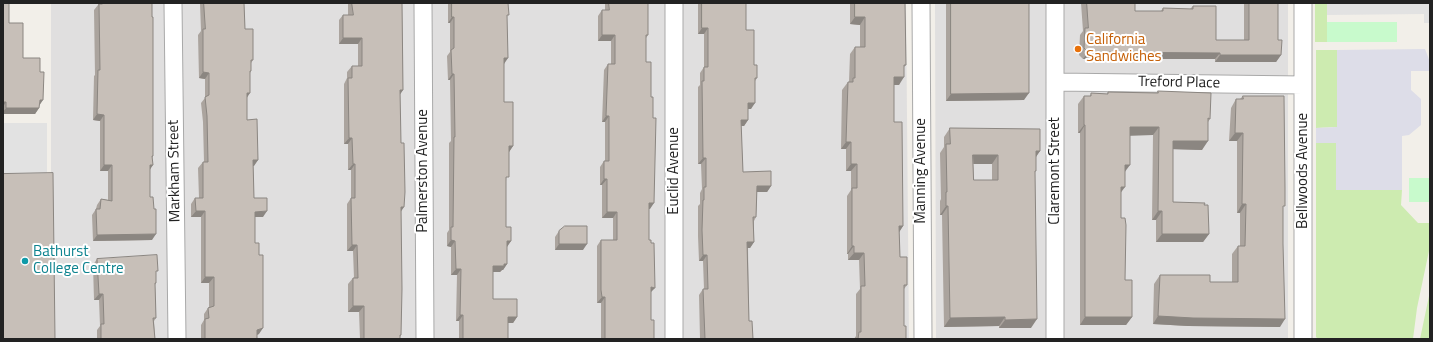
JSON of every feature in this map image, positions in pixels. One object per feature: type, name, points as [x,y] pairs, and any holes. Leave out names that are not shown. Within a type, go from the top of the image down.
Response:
[{"type":"street","name":"Markham Street","points":[[173,3],[176,339]]},
{"type":"street","name":"Palmerston Avenue","points":[[423,3],[425,339]]},
{"type":"street","name":"Euclid Avenue","points":[[674,3],[674,339]]},
{"type":"street","name":"Manning Avenue","points":[[921,3],[922,339]]},
{"type":"street","name":"Claremont Street","points":[[1054,3],[1055,339]]},
{"type":"street","name":"Bellwoods Avenue","points":[[1303,3],[1303,339]]},
{"type":"street","name":"Treford Place","points":[[1055,82],[1303,85]]},
{"type":"shaded area","points":[[51,3],[906,3],[909,339],[51,339]]},
{"type":"shaded area","points":[[935,3],[1288,3],[1288,339],[936,339]]},
{"type":"shaded area","points":[[1327,3],[1430,3],[1430,23],[1424,23],[1424,14],[1327,15]]},
{"type":"shaded area","points":[[1425,49],[1430,62],[1430,71],[1411,71],[1411,90],[1421,99],[1421,125],[1409,135],[1402,136],[1402,190],[1336,190],[1336,143],[1316,143],[1316,128],[1337,127],[1337,50]]},
{"type":"shaded area","points":[[3,123],[47,123],[47,182],[3,182]]},
{"type":"green space","points":[[1315,3],[1327,3],[1327,42],[1315,42]]},
{"type":"green space","points":[[1327,22],[1397,22],[1397,42],[1327,42]]},
{"type":"green space","points":[[1316,50],[1337,50],[1337,127],[1316,128]]},
{"type":"green space","points":[[1316,143],[1336,143],[1337,190],[1402,190],[1401,205],[1418,223],[1430,223],[1430,246],[1417,308],[1413,339],[1318,339],[1316,337]]},
{"type":"green space","points":[[1409,178],[1430,178],[1430,202],[1409,202]]},
{"type":"green space","points":[[1430,291],[1430,339],[1420,339],[1429,296]]},
{"type":"building","points":[[3,3],[9,3],[9,23],[23,23],[23,58],[40,58],[40,72],[44,72],[43,100],[40,100],[39,108],[6,108],[6,102],[3,102]]},
{"type":"building","points":[[152,3],[153,165],[150,165],[150,197],[153,197],[154,209],[156,209],[156,234],[97,235],[96,209],[100,209],[101,199],[112,201],[112,165],[104,165],[104,115],[97,114],[98,70],[100,70],[99,4]]},
{"type":"building","points":[[204,3],[244,3],[245,29],[253,29],[253,60],[251,60],[250,71],[250,93],[247,93],[247,120],[257,119],[258,160],[253,160],[254,198],[267,198],[267,211],[255,212],[255,243],[259,243],[259,255],[263,255],[263,328],[257,330],[257,339],[205,339],[205,319],[209,318],[208,308],[214,306],[214,277],[205,277],[205,211],[196,211],[195,198],[203,198],[203,162],[208,162],[205,97],[209,95],[209,73],[203,72],[203,29],[205,29]]},
{"type":"building","points":[[352,3],[402,3],[403,90],[400,90],[401,143],[404,143],[405,192],[404,207],[401,207],[402,289],[400,339],[364,339],[364,306],[353,306],[353,278],[358,278],[357,245],[352,245],[351,198],[355,198],[355,164],[353,164],[352,138],[349,138],[348,78],[352,78],[352,66],[362,66],[362,38],[343,38],[343,15],[353,15]]},
{"type":"building","points":[[452,3],[508,3],[508,58],[504,58],[504,102],[513,102],[513,146],[509,146],[509,177],[506,177],[506,227],[511,227],[511,241],[507,241],[507,264],[504,264],[504,266],[493,266],[493,299],[517,299],[517,317],[508,317],[508,339],[463,339],[463,315],[460,315],[461,269],[456,269],[455,241],[451,240],[451,227],[453,227],[455,137],[454,74],[452,74],[451,50],[454,48],[454,17],[452,17]]},
{"type":"building","points":[[609,3],[648,3],[646,62],[651,62],[651,97],[653,97],[653,118],[656,118],[654,203],[649,203],[649,240],[651,240],[651,243],[654,243],[655,288],[651,287],[651,320],[654,320],[654,339],[605,339],[605,297],[602,297],[601,290],[601,240],[617,240],[617,212],[607,212],[607,179],[604,179],[604,161],[609,161],[609,116],[606,116],[608,64],[615,64],[615,35],[602,35],[602,10],[609,10]]},
{"type":"building","points":[[702,3],[746,3],[746,30],[754,30],[754,65],[757,65],[757,78],[755,78],[755,103],[748,103],[748,120],[741,120],[743,172],[771,171],[771,186],[757,186],[756,217],[753,217],[754,242],[747,242],[749,321],[752,321],[753,339],[705,339],[703,289],[708,289],[707,255],[703,255],[702,230],[704,187],[706,187],[706,158],[703,158],[702,81],[704,81],[704,67],[708,67],[708,28],[702,28]]},
{"type":"building","points":[[855,3],[905,3],[906,65],[904,65],[904,77],[894,77],[894,122],[902,122],[903,226],[899,226],[900,257],[907,257],[907,285],[904,285],[904,326],[906,326],[906,339],[858,339],[859,332],[861,332],[861,286],[865,286],[864,253],[854,253],[854,246],[852,246],[852,188],[857,188],[857,164],[851,164],[851,142],[846,142],[848,82],[853,82],[853,78],[855,78],[855,47],[865,47],[865,17],[855,17]]},
{"type":"building","points":[[951,3],[1029,3],[1029,93],[951,94]]},
{"type":"building","points":[[1087,3],[1135,3],[1135,11],[1163,11],[1163,8],[1193,9],[1193,6],[1216,6],[1216,40],[1249,40],[1249,3],[1278,3],[1278,40],[1282,40],[1281,55],[1088,52],[1084,48],[1085,28],[1088,28]]},
{"type":"building","points":[[1158,91],[1211,93],[1210,119],[1208,118],[1208,141],[1173,141],[1173,202],[1205,203],[1204,205],[1208,205],[1209,234],[1162,234],[1162,211],[1158,211],[1159,127],[1130,127],[1130,165],[1125,165],[1125,187],[1121,187],[1121,218],[1125,218],[1126,225],[1125,280],[1132,280],[1132,317],[1085,317],[1084,96],[1091,96],[1091,93],[1158,93]]},
{"type":"building","points":[[1243,96],[1284,96],[1285,206],[1283,206],[1283,244],[1285,319],[1158,316],[1160,275],[1210,275],[1210,282],[1238,282],[1238,246],[1245,246],[1246,204],[1242,204],[1243,133],[1235,133],[1236,99],[1243,99]]},
{"type":"building","points":[[950,128],[1040,129],[1040,151],[1036,151],[1035,171],[1037,319],[1005,320],[1005,317],[950,318],[948,206],[946,206],[946,144],[950,144]],"holes":[[[973,155],[998,155],[998,180],[974,180]]]},
{"type":"building","name":"Bathurst College Centre","points":[[53,173],[55,339],[3,339],[3,174]]},
{"type":"building","points":[[565,226],[587,226],[587,244],[559,244],[559,231]]},
{"type":"building","points":[[157,255],[158,271],[156,271],[155,283],[156,318],[153,318],[155,339],[101,339],[101,324],[104,324],[103,294],[99,294],[97,259]]},
{"type":"place","name":"California Sandwiches","points":[[1078,49]]},
{"type":"place","name":"Bathurst College Centre","points":[[25,261]]}]
